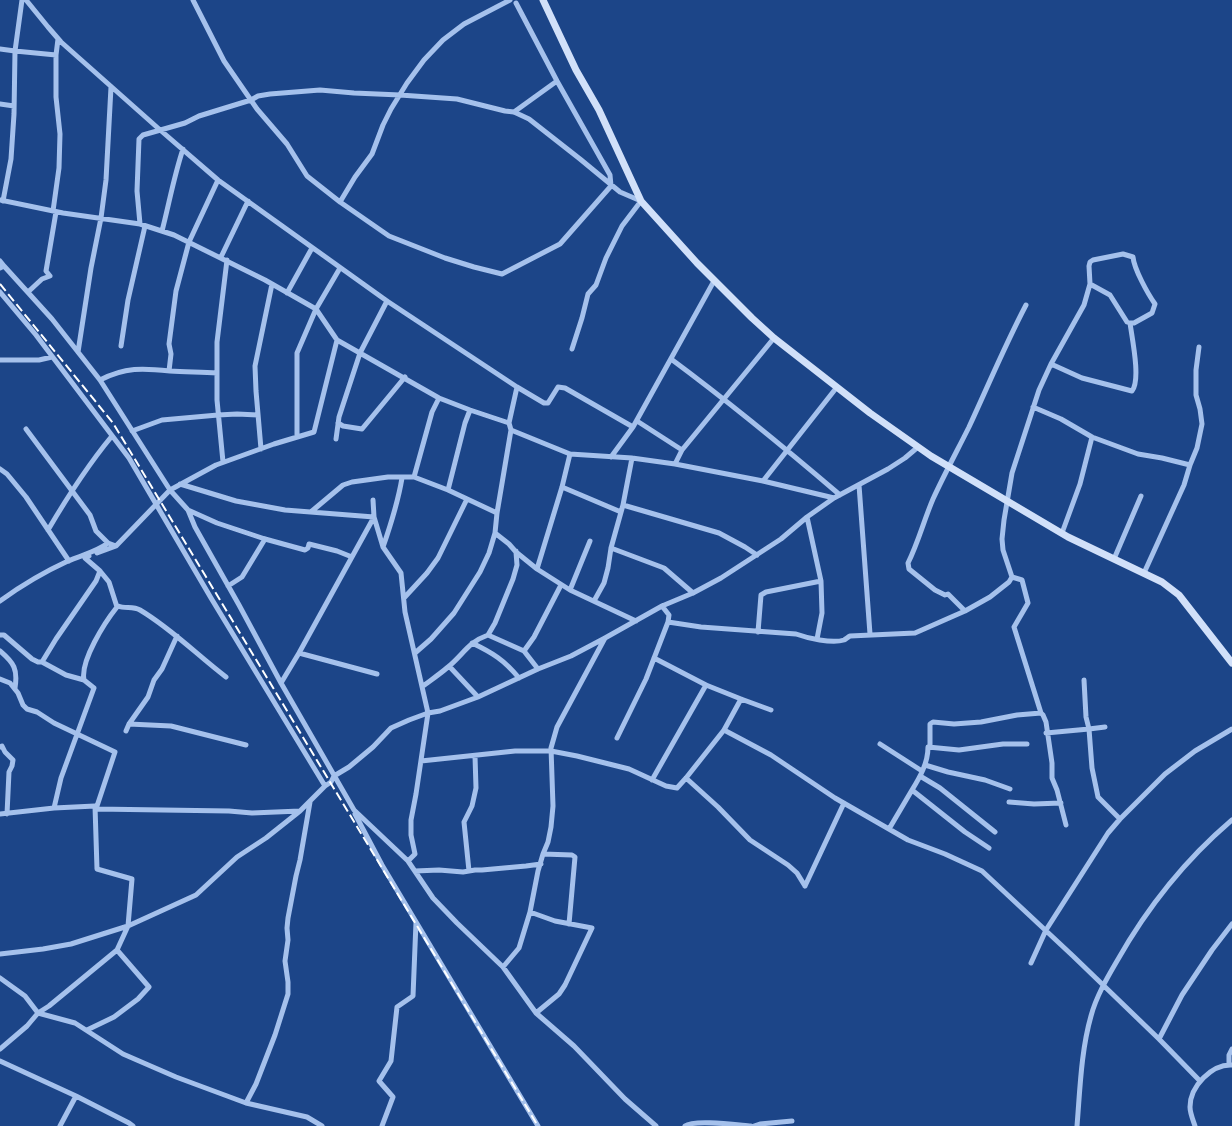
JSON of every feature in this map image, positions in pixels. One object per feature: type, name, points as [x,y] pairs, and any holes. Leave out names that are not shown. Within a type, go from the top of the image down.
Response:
[{"type":"street","points":[[24,0],[58,39],[218,180],[340,268],[387,301],[544,403],[548,403],[558,387],[565,388],[633,428]]},
{"type":"street","points":[[24,0],[15,51],[11,159],[2,201],[143,225],[174,235],[227,260],[316,310],[337,340],[439,398],[509,423]]},
{"type":"street","points":[[193,0],[224,61],[257,109],[287,144],[307,176],[389,236],[445,258],[502,274],[560,244],[611,186],[610,175],[516,3]]},
{"type":"street","points":[[340,202],[372,154],[383,125],[414,72],[443,40],[464,24],[510,0]]},
{"type":"street","points":[[543,0],[576,70],[599,110],[641,201],[714,281],[752,318],[774,338],[837,387],[918,447],[1062,533],[1162,582],[1179,595],[1232,663]]},
{"type":"street","points":[[28,292],[42,279],[50,276],[46,270],[59,168],[60,134],[56,97],[58,39]]},
{"type":"street","points":[[0,49],[56,55]]},
{"type":"street","points":[[514,112],[557,81]]},
{"type":"street","points":[[78,352],[106,180],[111,87]]},
{"type":"street","points":[[121,346],[143,225],[137,191],[139,139],[143,135],[159,129],[251,100],[264,94],[314,90],[400,95],[457,100],[514,112],[530,119],[611,186],[641,201]]},
{"type":"street","points":[[0,104],[14,106]]},
{"type":"street","points":[[162,231],[183,149]]},
{"type":"street","points":[[169,371],[171,354],[169,344],[176,291],[189,242],[218,180]]},
{"type":"street","points":[[221,257],[248,201]]},
{"type":"street","points":[[572,349],[588,294],[596,285],[606,258],[622,226],[641,201]]},
{"type":"street","points":[[287,293],[312,248]]},
{"type":"street","points":[[668,622],[701,627],[796,634],[803,637],[834,641],[843,640],[850,636],[870,634],[915,633],[990,598],[1010,582],[1012,577],[1003,550],[1002,539],[1012,473],[1039,390],[1051,364],[1084,306],[1090,284],[1089,266],[1093,260],[1123,254],[1133,257],[1133,262],[1155,304],[1152,313],[1134,323],[1130,323]]},
{"type":"street","points":[[223,462],[217,400],[217,342],[227,260]]},
{"type":"street","points":[[1,265],[52,319],[100,380],[170,490],[188,510],[195,527],[350,803],[382,865],[538,1126]]},
{"type":"street","points":[[297,437],[297,353],[316,310],[340,268]]},
{"type":"street","points":[[611,457],[637,422],[714,281]]},
{"type":"street","points":[[261,449],[256,392],[256,366],[272,284]]},
{"type":"street","points":[[1051,364],[1082,378],[1132,391],[1136,386],[1130,323],[1127,322],[1110,295],[1090,284]]},
{"type":"street","points":[[0,292],[129,458],[252,667],[325,786]]},
{"type":"street","points":[[336,439],[338,423],[348,386],[360,353],[387,301]]},
{"type":"street","points":[[965,611],[948,594],[945,595],[928,585],[909,569],[908,564],[948,466],[1026,305]]},
{"type":"street","points":[[675,464],[682,450],[774,338]]},
{"type":"street","points":[[117,607],[109,582],[85,558],[116,546],[170,490],[180,484],[223,462],[314,432],[337,340]]},
{"type":"street","points":[[1144,573],[1184,485],[1197,448],[1202,424],[1196,395],[1196,370],[1199,347]]},
{"type":"street","points":[[0,360],[39,360],[52,357]]},
{"type":"street","points":[[672,359],[788,450],[840,496]]},
{"type":"street","points":[[100,380],[134,369],[217,373]]},
{"type":"street","points":[[338,423],[343,426],[362,429],[405,377]]},
{"type":"street","points":[[415,653],[431,639],[454,613],[480,572],[489,553],[495,533],[511,430],[509,423],[517,387]]},
{"type":"street","points":[[763,481],[837,387]]},
{"type":"street","points":[[414,477],[432,412],[439,398]]},
{"type":"street","points":[[1033,407],[1061,418],[1092,437],[1138,454],[1190,465]]},
{"type":"street","points":[[448,490],[470,410]]},
{"type":"street","points":[[132,431],[162,420],[237,414],[258,415]]},
{"type":"street","points":[[637,422],[682,450]]},
{"type":"street","points":[[26,429],[90,515],[96,531],[108,543],[116,546]]},
{"type":"street","points":[[511,430],[570,454],[632,458],[675,464],[763,481],[834,498]]},
{"type":"street","points":[[48,530],[95,456],[112,436]]},
{"type":"street","points":[[1062,533],[1080,484],[1092,437]]},
{"type":"street","points":[[0,954],[72,944],[128,926],[196,895],[237,856],[266,838],[300,811],[331,782],[334,776],[349,767],[373,747],[391,728],[428,713],[440,711],[478,697],[571,656],[662,606],[693,593],[757,555],[834,498],[888,469],[918,447]]},
{"type":"street","points":[[537,569],[570,454]]},
{"type":"street","points":[[594,601],[604,583],[608,568],[611,548],[624,505],[632,458]]},
{"type":"street","points":[[0,469],[7,474],[26,497],[69,561]]},
{"type":"street","points":[[312,511],[343,485],[352,482],[388,477],[414,477],[448,490],[497,514]]},
{"type":"street","points":[[383,547],[395,514],[402,478]]},
{"type":"street","points":[[180,484],[236,501],[285,510],[374,517]]},
{"type":"street","points":[[859,485],[870,634]]},
{"type":"street","points":[[562,487],[621,512]]},
{"type":"street","points":[[1114,559],[1140,496]]},
{"type":"street","points":[[404,598],[438,558],[467,499]]},
{"type":"street","points":[[373,500],[374,517],[383,547],[401,573],[405,612],[428,713],[411,820],[411,835],[415,854],[408,861]]},
{"type":"street","points":[[624,505],[718,533],[745,546],[757,555]]},
{"type":"street","points":[[188,510],[217,523],[305,550],[309,544],[352,557]]},
{"type":"street","points":[[281,682],[374,517]]},
{"type":"street","points":[[808,517],[821,581],[822,613],[817,639]]},
{"type":"street","points":[[495,533],[537,569],[561,585],[636,621]]},
{"type":"street","points":[[228,586],[242,578],[265,538]]},
{"type":"street","points":[[570,590],[590,541]]},
{"type":"street","points":[[0,600],[38,576],[99,549],[108,543]]},
{"type":"street","points":[[611,548],[664,568],[693,593]]},
{"type":"street","points":[[488,635],[495,623],[513,579],[517,565],[516,551]]},
{"type":"street","points":[[42,662],[96,581],[100,571]]},
{"type":"street","points":[[1012,577],[1022,580],[1028,603],[1014,628],[1041,713],[1045,719],[1052,763],[1052,778],[1066,825]]},
{"type":"street","points":[[758,632],[760,595],[766,592],[821,581]]},
{"type":"street","points":[[524,651],[534,637],[561,585]]},
{"type":"street","points":[[617,738],[646,680],[668,622],[669,615],[662,606]]},
{"type":"street","points":[[117,607],[133,607],[138,609],[177,636],[226,677]]},
{"type":"street","points":[[84,680],[83,672],[91,648],[108,618],[117,607]]},
{"type":"street","points":[[0,635],[4,635],[32,659],[42,662],[66,675],[84,680],[94,688],[61,778],[54,808]]},
{"type":"street","points":[[423,686],[449,666],[472,643],[488,635],[524,651],[538,669]]},
{"type":"street","points":[[126,731],[148,697],[151,686],[162,669],[177,636]]},
{"type":"street","points":[[503,967],[519,948],[530,912],[538,871],[548,842],[553,806],[551,751],[556,728],[605,638]]},
{"type":"street","points":[[472,643],[494,654],[510,667],[519,678]]},
{"type":"street","points":[[0,651],[11,660],[16,671],[15,688]]},
{"type":"street","points":[[299,653],[377,674]]},
{"type":"street","points":[[654,658],[706,685],[772,710]]},
{"type":"street","points":[[449,666],[478,697]]},
{"type":"street","points":[[0,679],[10,682],[27,709],[37,712],[54,723],[115,752],[95,807],[97,869],[132,879],[128,926],[117,950],[49,1006],[38,1012],[27,1026],[3,1043],[0,1049]]},
{"type":"street","points":[[1084,680],[1092,768],[1098,797],[1120,819]]},
{"type":"street","points":[[652,780],[706,685]]},
{"type":"street","points":[[421,761],[515,751],[551,751],[621,767],[666,786],[677,788],[724,730],[741,699]]},
{"type":"street","points":[[889,829],[922,771],[928,747],[930,746],[930,724],[933,722],[954,724],[981,722],[1041,713]]},
{"type":"street","points":[[129,724],[171,726],[246,746]]},
{"type":"street","points":[[1046,733],[1105,727]]},
{"type":"street","points":[[1031,963],[1046,930],[1108,833],[1120,819],[1165,774],[1195,751],[1232,729]]},
{"type":"street","points":[[724,730],[771,755],[844,803],[908,840],[980,869],[1046,930],[1200,1081]]},
{"type":"street","points":[[880,744],[922,771],[940,788],[995,832]]},
{"type":"street","points":[[928,747],[959,750],[1003,744],[1027,744]]},
{"type":"street","points":[[0,747],[2,746],[4,752],[13,760],[9,772],[7,814]]},
{"type":"street","points":[[469,871],[464,822],[472,806],[476,788],[475,756]]},
{"type":"street","points":[[922,771],[985,780],[1010,789]]},
{"type":"street","points":[[686,778],[718,806],[750,840],[793,869],[805,886],[844,803]]},
{"type":"street","points":[[912,790],[965,832],[989,848]]},
{"type":"street","points":[[246,1103],[256,1084],[275,1035],[288,994],[285,961],[288,940],[288,918],[310,801]]},
{"type":"street","points":[[1009,802],[1034,804],[1061,803]]},
{"type":"street","points":[[350,803],[359,815],[389,841],[408,861],[433,898],[503,967],[536,1013],[574,1046],[626,1099],[656,1126]]},
{"type":"street","points":[[0,814],[54,808],[95,807],[252,813],[300,811]]},
{"type":"street","points":[[1078,1126],[1085,1046],[1090,1017],[1103,986],[1144,915],[1167,886],[1215,834],[1232,820]]},
{"type":"street","points":[[543,854],[572,855],[575,857],[569,924]]},
{"type":"street","points":[[415,871],[463,872],[541,864]]},
{"type":"street","points":[[530,912],[555,921],[592,928],[565,985],[559,994],[536,1013]]},
{"type":"street","points":[[382,1126],[392,1097],[379,1081],[390,1061],[397,1007],[413,996],[416,922]]},
{"type":"street","points":[[1158,1039],[1186,988],[1232,924]]},
{"type":"street","points":[[87,1030],[114,1017],[138,999],[149,987],[117,950]]},
{"type":"street","points":[[0,978],[25,996],[38,1012],[75,1022],[123,1054],[176,1077],[246,1103],[307,1117],[322,1126]]},
{"type":"street","points":[[1195,1126],[1190,1106],[1193,1094],[1207,1073],[1230,1065],[1229,1055],[1232,1048]]},
{"type":"street","points":[[0,1061],[76,1096],[133,1126]]},
{"type":"street","points":[[60,1126],[76,1096]]},
{"type":"street","points":[[685,1126],[703,1123],[753,1126],[792,1121]]},
{"type":"railway","points":[[0,284],[113,423],[538,1126]]}]
